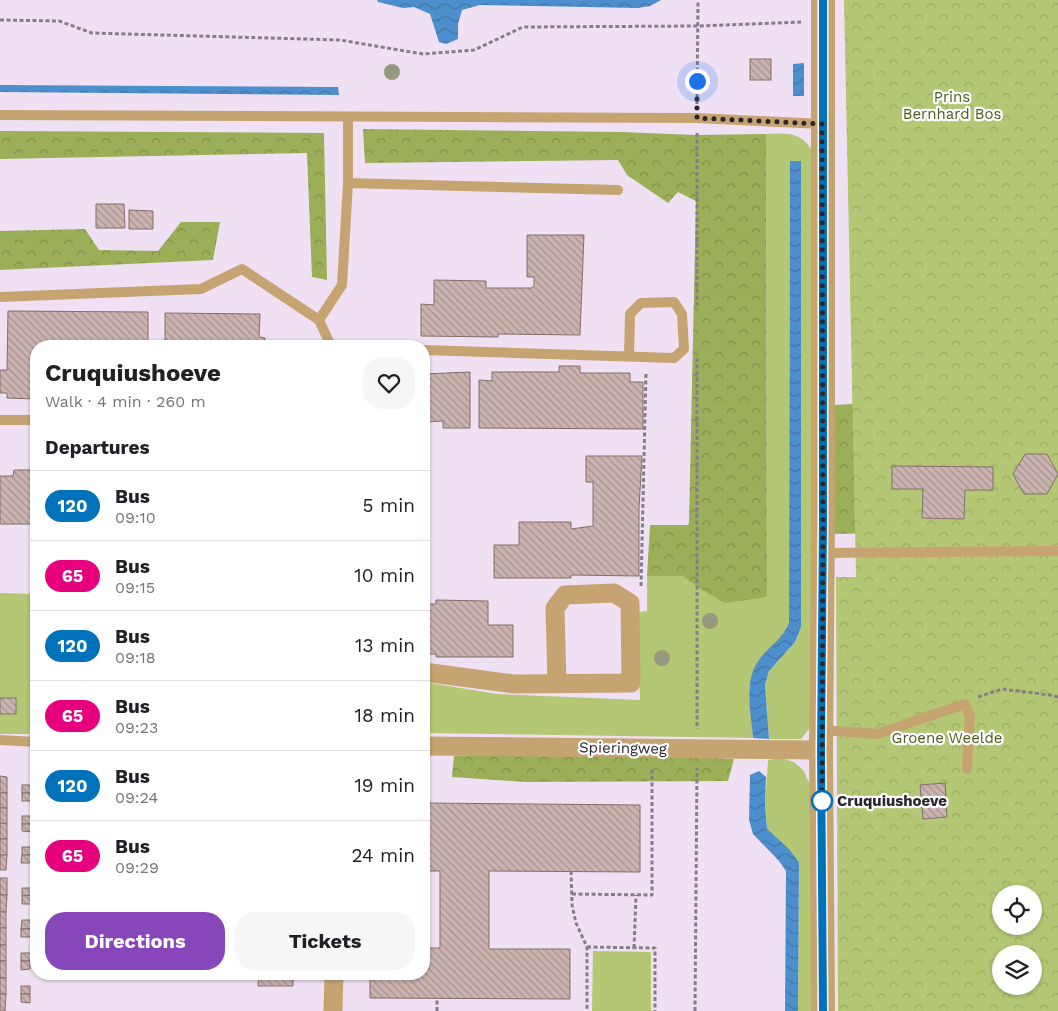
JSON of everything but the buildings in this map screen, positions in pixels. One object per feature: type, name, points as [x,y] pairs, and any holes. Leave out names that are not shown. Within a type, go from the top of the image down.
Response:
[{"type":"street","points":[[823,10],[823,1011]]},
{"type":"street","points":[[430,673],[514,684],[631,683],[630,603],[614,593],[565,595],[555,608],[557,683]]},
{"type":"street","name":"Spieringweg","points":[[430,746],[697,750],[822,740]]},
{"type":"street","points":[[333,1011],[334,980]]},
{"type":"lane","points":[[0,115],[697,118],[822,124]]},
{"type":"lane","points":[[319,320],[342,285],[348,183],[348,117]]},
{"type":"lane","points":[[348,183],[618,190]]},
{"type":"lane","points":[[0,297],[201,289],[242,268],[319,320],[328,340]]},
{"type":"lane","points":[[430,350],[629,357],[674,358],[684,349],[682,314],[674,302],[641,303],[630,314],[629,357]]},
{"type":"lane","points":[[0,420],[30,420]]},
{"type":"lane","points":[[822,553],[1058,551]]},
{"type":"lane","points":[[822,740],[877,734],[965,704],[970,716],[967,769]]},
{"type":"lane","points":[[0,740],[30,742]]},
{"type":"path","points":[[697,316],[698,0]]},
{"type":"path","points":[[0,20],[60,21],[92,32],[340,40],[422,54],[474,50],[523,27],[698,26],[823,10]]},
{"type":"path","points":[[695,1011],[697,355]]},
{"type":"path","points":[[630,603],[641,600],[646,357]]},
{"type":"path","points":[[965,704],[976,698],[1002,690],[1058,697]]},
{"type":"path","points":[[572,894],[652,895],[652,749]]},
{"type":"path","points":[[571,871],[572,905],[576,923],[588,947],[587,1011]]},
{"type":"path","points":[[634,948],[636,894]]},
{"type":"path","points":[[588,947],[655,948],[654,1011]]},
{"type":"path","points":[[437,998],[437,1011]]},
{"type":"green space","name":"Prins Bernhard Bos","points":[[844,0],[1058,0],[1058,1011],[838,1011],[836,577],[856,577]]},
{"type":"green space","points":[[363,129],[622,132],[695,135],[766,134],[767,597],[725,603],[683,576],[647,576],[650,525],[688,525],[689,522],[696,201],[678,192],[668,203],[627,175],[618,160],[365,163]]},
{"type":"green space","points":[[0,131],[324,133],[327,280],[312,277],[307,153],[0,159]]},
{"type":"green space","points":[[766,134],[789,134],[805,142],[815,155],[813,724],[801,739],[769,739],[765,685],[769,671],[795,642],[801,627],[801,161],[790,161],[789,623],[784,634],[749,688],[753,738],[430,733],[430,683],[497,694],[640,700],[639,612],[647,611],[647,576],[683,575],[699,588],[767,597]]},
{"type":"green space","points":[[181,222],[220,222],[213,260],[0,270],[0,231],[85,229],[99,250],[158,251]]},
{"type":"green space","points":[[955,399],[878,533],[833,534],[833,405]]},
{"type":"green space","points":[[0,593],[30,594],[30,734],[0,734]]},
{"type":"green space","points":[[454,756],[676,756],[734,759],[728,781],[526,782],[452,777]]},
{"type":"green space","points":[[781,758],[794,762],[804,771],[810,785],[813,842],[811,1011],[798,1011],[799,862],[767,829],[765,805],[768,760]]},
{"type":"green space","points":[[593,951],[651,952],[651,1011],[592,1011]]},
{"type":"water","points":[[377,0],[661,0],[650,6],[638,8],[480,5],[462,10],[458,24],[458,39],[446,44],[439,42],[430,14],[414,7],[403,8],[378,2]]},
{"type":"water","points":[[804,63],[804,96],[793,96],[793,64]]},
{"type":"water","points":[[0,85],[338,87],[339,95],[0,92]]},
{"type":"water","points":[[790,161],[801,161],[801,627],[795,642],[769,671],[765,685],[769,739],[753,738],[749,695],[752,675],[756,665],[780,637],[789,623]]},
{"type":"water","points":[[759,771],[766,777],[765,805],[767,829],[788,848],[799,862],[798,1011],[785,1011],[786,871],[753,834],[749,820],[750,775]]},
{"type":"bus line","name":"120","points":[[823,0],[821,750],[823,1011]]},
{"type":"place","name":"Cruquiushoeve","points":[[822,801]]},
{"type":"route","points":[[697,81],[697,118],[822,124],[823,523],[822,806],[822,801]]},
{"type":"park label","name":"Groene Weelde","points":[[947,738]]}]
